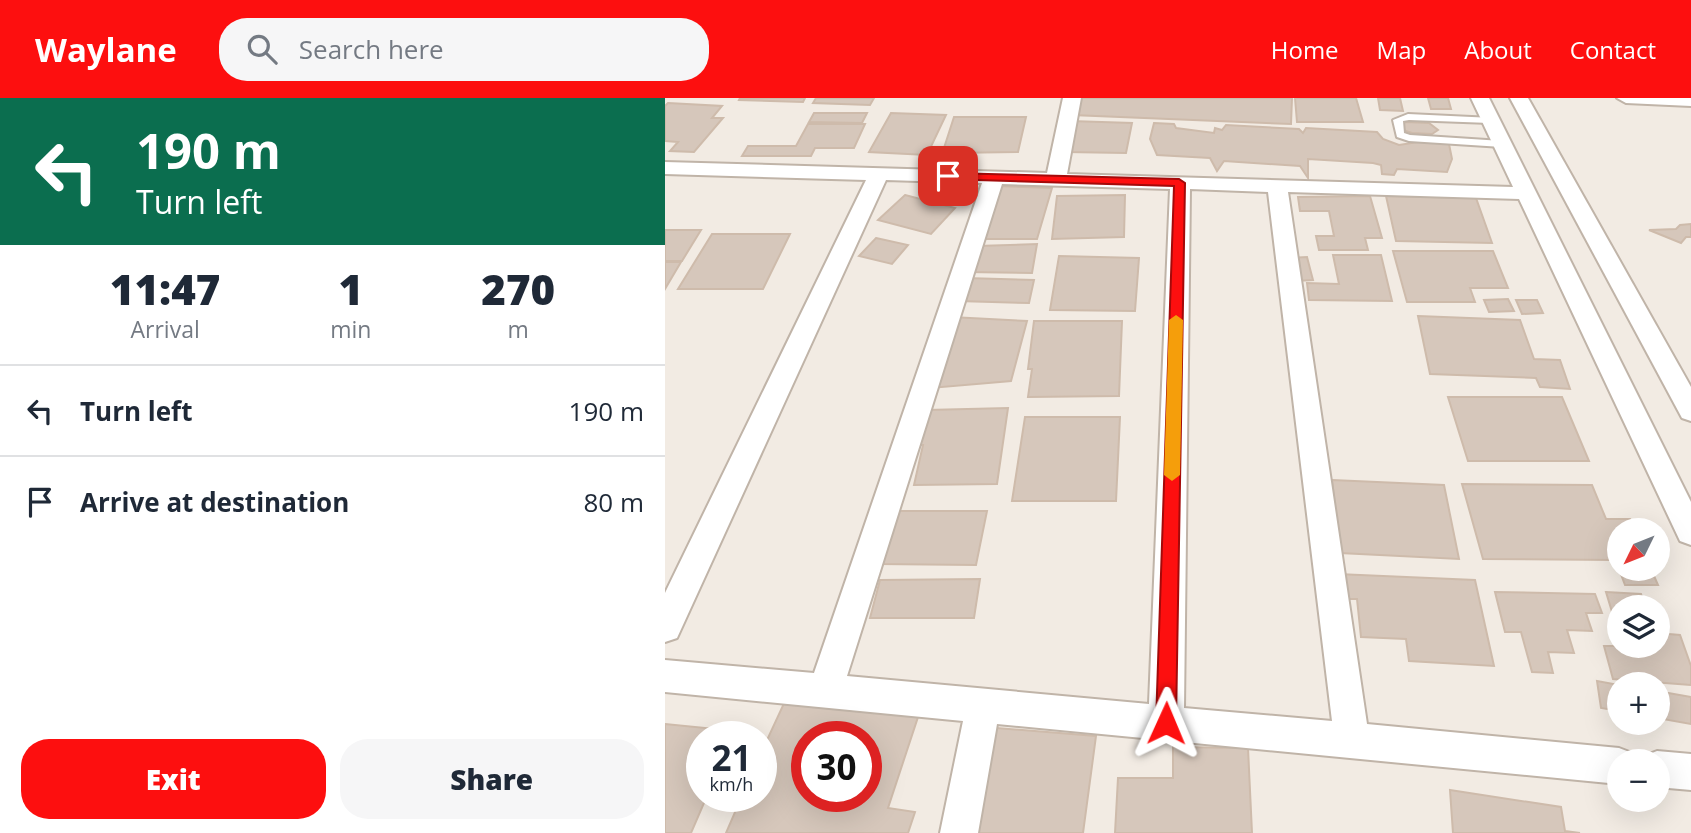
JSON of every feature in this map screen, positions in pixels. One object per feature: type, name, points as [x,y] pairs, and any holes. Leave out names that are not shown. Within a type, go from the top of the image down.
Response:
[{"type":"street","points":[[1056,179],[1072,98]]},
{"type":"street","points":[[1479,98],[1691,532]]},
{"type":"street","points":[[1519,98],[1691,409]]},
{"type":"street","points":[[1626,98],[1691,101]]},
{"type":"street","points":[[666,170],[1526,193]]},
{"type":"street","points":[[665,627],[879,174]]},
{"type":"street","points":[[825,691],[994,178]]},
{"type":"street","points":[[1166,723],[1179,183]]},
{"type":"street","points":[[1277,186],[1352,741]]},
{"type":"street","points":[[665,676],[1607,765]]},
{"type":"street","points":[[959,833],[983,706]]},
{"type":"street","points":[[1670,770],[1691,772]]},
{"type":"lane","points":[[1490,120],[1402,117],[1398,120],[1401,135],[1420,141],[1502,144]]},
{"type":"lane","points":[[1442,118],[1451,142]]},
{"type":"building","points":[[805,98],[803,102],[739,100]]},
{"type":"building","points":[[816,98],[874,98],[870,105],[813,103]]},
{"type":"building","points":[[1075,98],[1292,98],[1291,124],[1072,115]]},
{"type":"building","points":[[1295,98],[1356,98],[1363,122],[1297,122]]},
{"type":"building","points":[[1378,98],[1400,98],[1403,111],[1380,110]]},
{"type":"building","points":[[1428,98],[1448,98],[1451,109],[1431,109]]},
{"type":"building","points":[[668,103],[722,106],[712,118],[723,118],[694,152],[670,151],[678,142],[665,141],[665,106]]},
{"type":"building","points":[[814,113],[867,113],[862,123],[809,122]]},
{"type":"building","points":[[891,113],[946,115],[927,155],[869,152]]},
{"type":"building","points":[[954,117],[1026,117],[1018,152],[947,153],[944,160],[938,160],[940,153],[931,153],[933,148],[944,148]]},
{"type":"building","points":[[1070,121],[1132,123],[1126,153],[1066,152]]},
{"type":"building","points":[[1154,123],[1174,124],[1176,128],[1214,133],[1215,128],[1222,130],[1226,125],[1299,129],[1303,133],[1306,128],[1377,132],[1383,139],[1399,145],[1431,140],[1449,144],[1452,159],[1447,172],[1397,169],[1394,175],[1382,174],[1381,165],[1373,163],[1308,159],[1308,178],[1300,166],[1224,161],[1217,171],[1210,158],[1157,155],[1150,139]]},
{"type":"building","points":[[1429,123],[1438,130],[1432,134],[1412,133],[1403,130],[1401,124]]},
{"type":"building","points":[[808,124],[865,124],[854,148],[815,148],[811,156],[742,156],[748,146],[796,146]]},
{"type":"building","points":[[995,186],[1052,188],[1037,239],[980,239]]},
{"type":"building","points":[[905,195],[955,208],[931,234],[878,220]]},
{"type":"building","points":[[1125,195],[1124,237],[1052,239],[1057,196]]},
{"type":"building","points":[[1370,196],[1382,238],[1365,238],[1368,250],[1319,250],[1316,236],[1334,236],[1329,211],[1300,211],[1298,197]]},
{"type":"building","points":[[1386,196],[1476,198],[1492,243],[1396,241]]},
{"type":"building","points":[[1691,224],[1691,237],[1686,237],[1681,243],[1649,230],[1676,229],[1680,225]]},
{"type":"building","points":[[665,230],[701,230],[682,261],[665,261]]},
{"type":"building","points":[[712,234],[790,234],[763,289],[678,289]]},
{"type":"building","points":[[876,238],[908,245],[892,264],[859,256]]},
{"type":"building","points":[[1037,244],[1032,273],[966,272],[977,246]]},
{"type":"building","points":[[1393,251],[1493,251],[1508,288],[1470,288],[1475,302],[1407,302]]},
{"type":"building","points":[[1333,255],[1381,255],[1392,301],[1309,300],[1307,283],[1339,284]]},
{"type":"building","points":[[1059,256],[1139,258],[1135,311],[1050,310]]},
{"type":"building","points":[[1307,257],[1313,280],[1295,281],[1289,258]]},
{"type":"building","points":[[665,262],[681,262],[665,289]]},
{"type":"building","points":[[965,278],[1034,280],[1029,303],[958,301]]},
{"type":"building","points":[[1508,299],[1514,311],[1489,312],[1484,300]]},
{"type":"building","points":[[1516,300],[1537,300],[1543,313],[1522,314]]},
{"type":"building","points":[[1418,316],[1520,320],[1534,359],[1560,360],[1570,389],[1540,387],[1536,378],[1430,374]]},
{"type":"building","points":[[951,317],[1027,321],[1011,381],[931,388]]},
{"type":"building","points":[[1034,321],[1122,321],[1119,396],[1028,397],[1032,369],[1028,369]]},
{"type":"building","points":[[1448,397],[1562,397],[1589,461],[1468,461]]},
{"type":"building","points":[[1008,408],[997,484],[914,485],[927,410]]},
{"type":"building","points":[[1025,417],[1120,417],[1116,501],[1012,501]]},
{"type":"building","points":[[1332,480],[1444,485],[1459,559],[1340,553]]},
{"type":"building","points":[[1462,484],[1592,485],[1607,519],[1607,560],[1483,559]]},
{"type":"building","points":[[894,511],[987,511],[976,565],[878,564]]},
{"type":"building","points":[[1337,574],[1475,580],[1494,666],[1409,661],[1406,639],[1361,637],[1357,599],[1339,599]]},
{"type":"building","points":[[980,579],[974,618],[870,618],[880,580]]},
{"type":"building","points":[[1624,581],[1656,581],[1658,585],[1625,585]]},
{"type":"building","points":[[1495,592],[1595,594],[1602,613],[1586,613],[1592,631],[1567,630],[1574,653],[1548,652],[1553,673],[1532,672],[1521,632],[1505,632]]},
{"type":"building","points":[[1606,592],[1641,595],[1607,595]]},
{"type":"building","points":[[1670,634],[1680,635],[1691,666],[1691,685],[1670,683],[1670,672],[1611,672],[1607,658],[1670,658]]},
{"type":"building","points":[[1597,681],[1607,683],[1607,709],[1601,708]]},
{"type":"building","points":[[1670,693],[1691,697],[1691,724],[1670,720]]},
{"type":"building","points":[[786,699],[918,717],[888,808],[915,812],[908,833],[726,833],[735,812],[777,812],[776,721]]},
{"type":"building","points":[[665,724],[686,726],[686,812],[700,812],[691,833],[665,833]]},
{"type":"building","points":[[984,727],[1096,736],[1083,833],[961,833]]},
{"type":"building","points":[[1173,747],[1248,748],[1252,833],[1115,833],[1118,778],[1173,778]]},
{"type":"building","points":[[1450,790],[1561,807],[1565,831],[1580,833],[1453,833]]},
{"type":"slow traffic","points":[[1172,475],[1176,320]]},
{"type":"route","points":[[948,176],[1179,183],[1166,723]]}]
